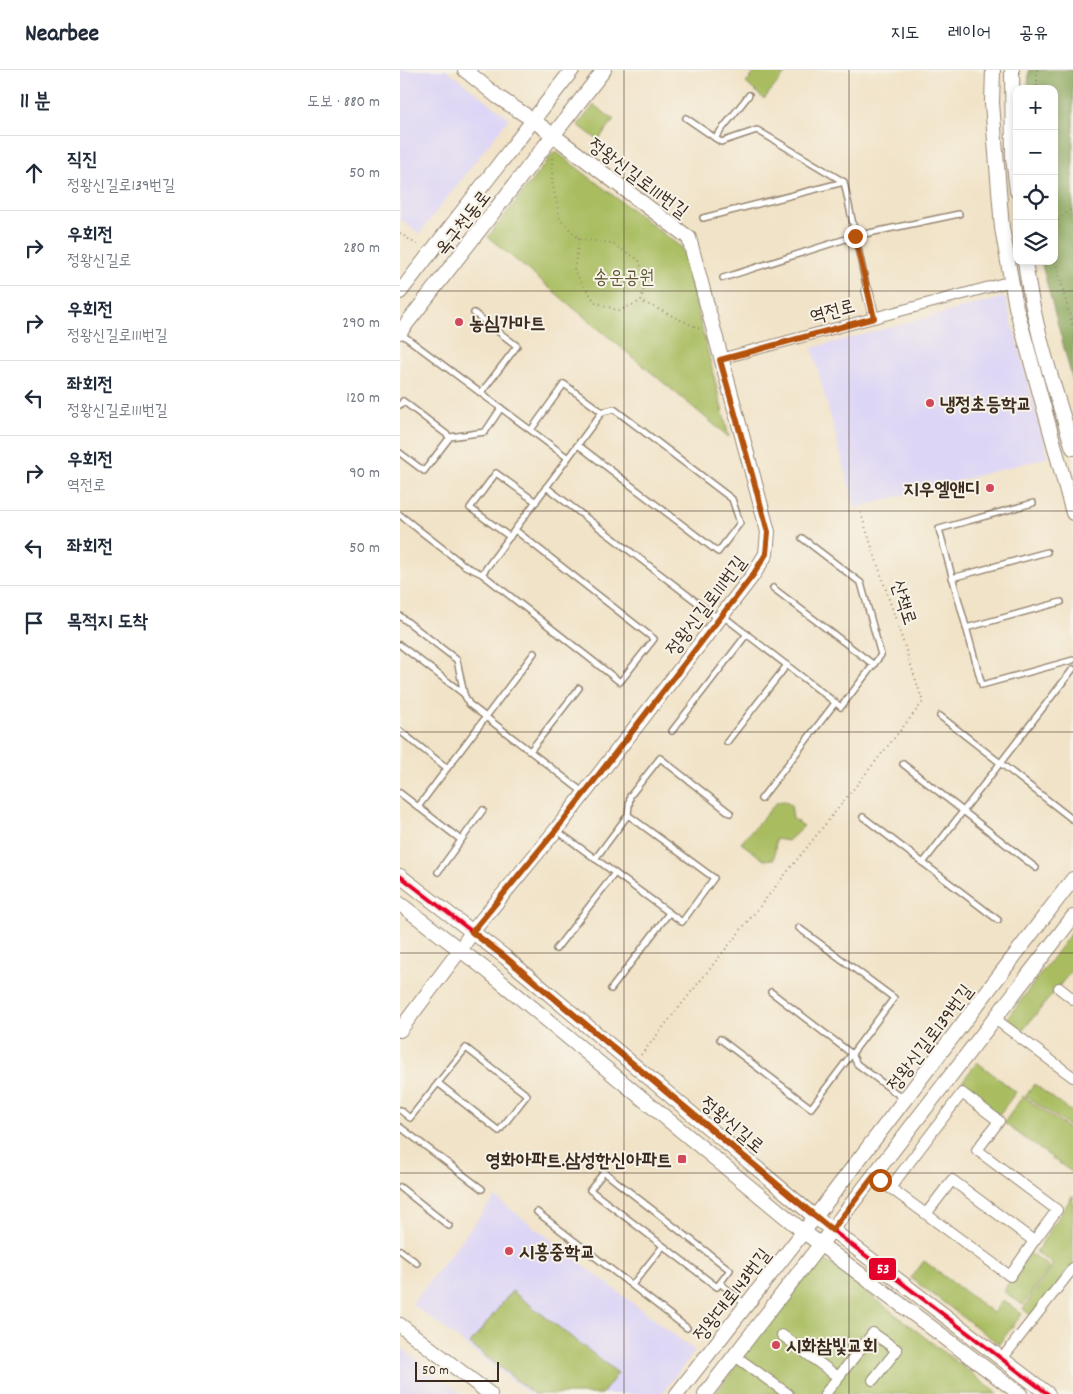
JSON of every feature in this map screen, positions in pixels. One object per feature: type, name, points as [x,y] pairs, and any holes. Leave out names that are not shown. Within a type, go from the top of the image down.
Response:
[{"type":"street","points":[[465,70],[498,97],[533,120],[550,139]]},
{"type":"street","name":"옥구천동로","points":[[400,292],[572,70]]},
{"type":"street","name":"옥구천동로","points":[[400,332],[604,70]]},
{"type":"street","points":[[993,70],[992,103],[1002,228],[1016,307],[1073,513]]},
{"type":"street","points":[[1012,70],[1013,157],[1015,175]]},
{"type":"street","name":"정왕신길로111번길","points":[[400,1030],[472,932],[556,830],[721,617],[753,575],[766,554],[768,532],[720,360],[689,238],[550,139]]},
{"type":"street","points":[[1025,265],[1027,280],[1047,364],[1073,448]]},
{"type":"street","name":"역전로","points":[[720,360],[1012,281]]},
{"type":"street","points":[[867,290],[874,318]]},
{"type":"street","name":"정왕신길로","points":[[400,876],[505,957],[815,1217],[1048,1394]]},
{"type":"street","name":"정왕신길로139번길","points":[[815,1217],[1073,879]]},
{"type":"street","name":"정왕신길로","points":[[400,904],[460,950],[804,1232],[1020,1394]]},
{"type":"street","points":[[705,1394],[1073,917]]},
{"type":"street","points":[[1060,988],[1073,999]]},
{"type":"street","points":[[995,1019],[1073,1077]]},
{"type":"street","points":[[874,1176],[890,1188],[1010,1276],[1057,1210],[977,1150],[999,1121],[962,1093],[890,1188]]},
{"type":"street","points":[[926,1214],[952,1180],[1034,1241]]},
{"type":"street","name":"정왕대로143번길","points":[[677,1394],[815,1217]]},
{"type":"street","points":[[1001,1360],[1073,1268]]},
{"type":"street","points":[[400,1325],[490,1394]]},
{"type":"street","points":[[825,1394],[873,1333],[897,1350],[873,1380]]},
{"type":"street","points":[[782,1334],[838,1377]]},
{"type":"street","points":[[735,1356],[788,1394]]},
{"type":"lane","points":[[716,138],[749,95]]},
{"type":"lane","points":[[686,118],[721,142],[757,130],[844,182],[867,290]]},
{"type":"lane","points":[[703,218],[844,182]]},
{"type":"lane","points":[[722,278],[855,236],[959,214]]},
{"type":"lane","points":[[474,313],[517,346],[481,393]]},
{"type":"lane","points":[[400,332],[568,458]]},
{"type":"lane","points":[[531,430],[564,384],[602,412]]},
{"type":"lane","points":[[400,405],[403,401],[450,437]]},
{"type":"lane","points":[[400,453],[424,471],[450,437],[485,432],[501,408]]},
{"type":"lane","points":[[482,574],[602,412],[614,409],[732,499],[740,523],[718,552],[578,445]]},
{"type":"lane","points":[[510,537],[470,508],[496,473],[536,502]]},
{"type":"lane","points":[[546,488],[721,617],[747,634],[841,707],[881,655],[861,583],[802,538]]},
{"type":"lane","points":[[1033,503],[938,529],[982,685],[1073,660]]},
{"type":"lane","points":[[400,515],[465,566],[482,574],[620,682],[654,639],[514,530]]},
{"type":"lane","points":[[952,578],[1047,552]]},
{"type":"lane","points":[[773,588],[874,664]]},
{"type":"lane","points":[[966,628],[1061,602]]},
{"type":"lane","points":[[400,616],[457,660],[464,694],[469,704],[584,793]]},
{"type":"lane","points":[[672,731],[747,634]]},
{"type":"lane","points":[[400,645],[464,694]]},
{"type":"lane","points":[[418,806],[534,653]]},
{"type":"lane","points":[[727,742],[787,666]]},
{"type":"lane","points":[[923,863],[1073,668]]},
{"type":"lane","points":[[530,751],[579,688]]},
{"type":"lane","points":[[761,798],[835,703]]},
{"type":"lane","points":[[940,716],[1072,819]]},
{"type":"lane","points":[[400,731],[447,768]]},
{"type":"lane","points":[[595,859],[628,815],[630,796],[660,758],[730,813]]},
{"type":"lane","points":[[904,764],[1036,868]]},
{"type":"lane","points":[[400,793],[461,840]]},
{"type":"lane","points":[[438,872],[483,810]]},
{"type":"lane","points":[[556,830],[682,922],[714,878],[628,815]]},
{"type":"lane","points":[[863,817],[998,920]]},
{"type":"lane","points":[[556,949],[614,873]]},
{"type":"lane","points":[[610,989],[669,913]]},
{"type":"lane","points":[[720,1039],[811,1108],[894,998],[799,928]]},
{"type":"lane","points":[[770,992],[852,1054],[857,1064],[905,1099]]},
{"type":"lane","points":[[400,1110],[410,1118],[438,1083],[466,1048],[527,1095],[499,1131],[438,1083]]},
{"type":"lane","points":[[400,1127],[482,1189]]},
{"type":"lane","points":[[604,1172],[730,1270],[717,1287],[664,1246],[590,1190],[604,1172]]},
{"type":"lane","points":[[400,1187],[449,1226]]},
{"type":"lane","points":[[537,1212],[688,1328]]},
{"type":"lane","points":[[632,1285],[664,1246]]},
{"type":"lane","points":[[400,1250],[417,1262]]},
{"type":"lane","points":[[720,1283],[747,1305]]},
{"type":"path","points":[[1037,70],[1037,85]]},
{"type":"path","points":[[550,139],[552,180],[560,219],[579,239],[611,243],[639,260],[645,282],[641,301]]},
{"type":"path","points":[[1058,220],[1073,208]]},
{"type":"path","points":[[400,233],[417,245]]},
{"type":"path","points":[[579,239],[574,271],[595,302],[619,311],[641,301]]},
{"type":"path","points":[[1056,265],[1073,328]]},
{"type":"path","points":[[641,301],[696,328],[713,330]]},
{"type":"path","name":"산책로","points":[[633,1064],[922,702],[860,511]]},
{"type":"shaded area","points":[[400,70],[447,70],[509,118],[419,234],[400,219]]},
{"type":"shaded area","name":"냉정초등학교","points":[[1005,297],[1048,457],[855,508],[812,348]]},
{"type":"shaded area","name":"시흥중학교","points":[[495,1197],[695,1351],[661,1394],[530,1394],[412,1304]]},
{"type":"shaded area","points":[[400,1347],[462,1394],[400,1394]]},
{"type":"green space","points":[[757,70],[788,70],[764,99],[746,83]]},
{"type":"green space","points":[[1029,70],[1073,70],[1073,382],[1042,265],[1058,265],[1058,85],[1028,85]]},
{"type":"green space","points":[[594,105],[614,120],[598,140],[578,125]]},
{"type":"green space","name":"송운공원","points":[[555,151],[682,248],[729,437],[488,237]]},
{"type":"green space","points":[[784,801],[791,805],[793,819],[804,826],[788,841],[776,839],[774,859],[764,860],[741,843],[777,802]]},
{"type":"green space","points":[[1071,933],[1073,935],[1073,969],[1019,1035],[1004,1023]]},
{"type":"green space","points":[[977,1062],[1016,1092],[998,1116],[959,1086]]},
{"type":"green space","points":[[1034,1084],[1073,1113],[1073,1129],[1026,1096]]},
{"type":"green space","points":[[1023,1096],[1073,1132],[1073,1173],[1004,1123]]},
{"type":"green space","points":[[1073,1195],[1073,1268],[1034,1318],[1023,1309],[1053,1265],[1036,1252]]},
{"type":"green space","points":[[1030,1253],[1050,1267],[1023,1305],[1003,1291]]},
{"type":"green space","points":[[820,1256],[998,1394],[715,1394]]},
{"type":"green space","points":[[924,1261],[993,1313],[1003,1300],[1022,1314],[999,1344],[911,1278]]},
{"type":"green space","points":[[512,1291],[618,1373],[602,1394],[534,1394],[470,1344]]},
{"type":"transit line","name":"53","points":[[400,876],[505,957],[815,1217],[1048,1394]]},
{"type":"place","name":"농심가마트","points":[[459,322]]},
{"type":"place","name":"냉정초등학교","points":[[930,403]]},
{"type":"place","name":"지우엘앤디","points":[[990,488]]},
{"type":"place","name":"영화아파트.삼성한신아파트","points":[[682,1159]]},
{"type":"place","name":"시흥중학교","points":[[509,1251]]},
{"type":"place","name":"시화참빛교회","points":[[776,1345]]},
{"type":"route","points":[[855,236],[874,318],[720,360],[768,532],[766,554],[753,575],[556,830],[472,932],[505,957],[832,1230],[874,1176],[880,1180]]}]
